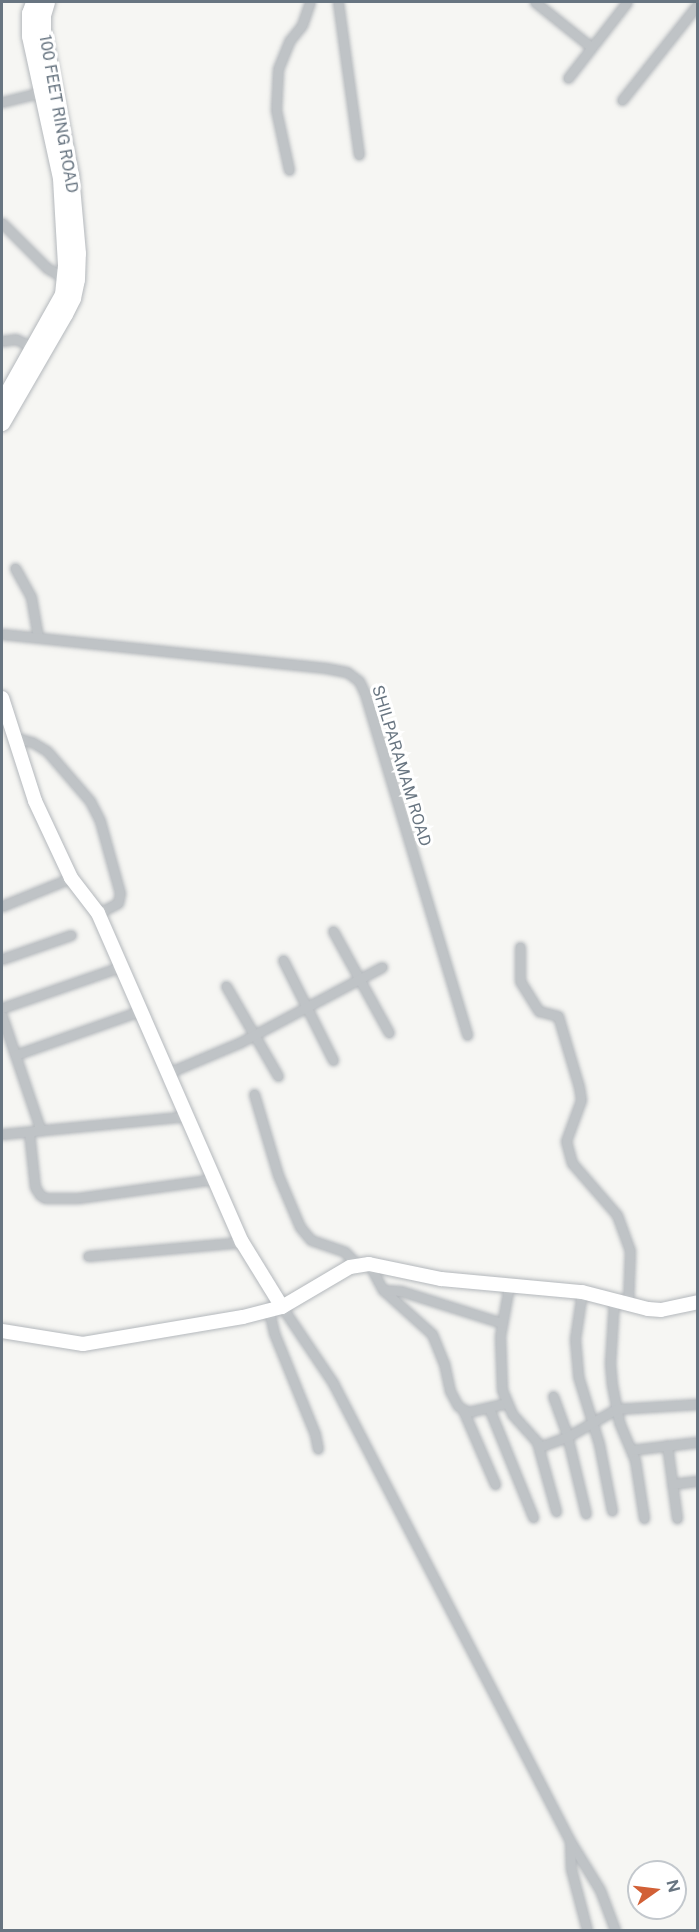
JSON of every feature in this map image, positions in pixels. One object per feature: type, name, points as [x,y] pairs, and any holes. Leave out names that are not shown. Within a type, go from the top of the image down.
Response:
[{"type":"main road","name":"100 FEET RING ROAD","points":[[2,402],[62,294],[64,278],[60,178],[29,36],[29,13],[42,2]]},
{"type":"main road","name":"100 FEET RING ROAD","points":[[2,423],[65,314],[73,298],[77,279],[78,253],[71,175],[43,29],[42,2]]},
{"type":"street","points":[[289,170],[276,110],[278,69],[291,40],[302,26],[310,2]]},
{"type":"street","points":[[338,2],[359,155]]},
{"type":"street","points":[[535,2],[591,47]]},
{"type":"street","points":[[568,78],[624,2]]},
{"type":"street","points":[[622,100],[698,4]]},
{"type":"street","points":[[2,102],[42,92]]},
{"type":"street","points":[[2,223],[47,268],[64,278]]},
{"type":"street","points":[[2,341],[16,339],[32,347]]},
{"type":"street","points":[[15,568],[31,597],[38,636]]},
{"type":"street","name":"SHILPARAMAM ROAD","points":[[2,634],[326,668],[347,672],[359,681],[369,706],[467,1035]]},
{"type":"street","points":[[2,698],[35,801],[71,878],[98,913],[143,1010],[242,1242],[275,1309],[333,1383],[570,1841],[600,1890],[615,1930]]},
{"type":"street","points":[[14,737],[32,742],[47,751],[90,801],[100,821],[120,893],[118,903],[98,913]]},
{"type":"street","points":[[2,906],[71,878]]},
{"type":"street","points":[[333,931],[389,1034]]},
{"type":"street","points":[[2,959],[70,935]]},
{"type":"street","points":[[520,947],[520,981],[539,1011],[558,1016],[579,1087],[581,1100],[566,1141],[572,1163],[617,1215],[630,1250],[628,1304]]},
{"type":"street","points":[[283,960],[333,1060]]},
{"type":"street","points":[[2,1008],[123,966]]},
{"type":"street","points":[[170,1072],[253,1035],[382,967]]},
{"type":"street","points":[[226,986],[278,1076]]},
{"type":"street","points":[[15,1055],[143,1010]]},
{"type":"street","points":[[2,1016],[40,1131]]},
{"type":"street","points":[[254,1094],[278,1175],[300,1227],[311,1240],[345,1252],[363,1264],[383,1290],[432,1334],[444,1363],[450,1391],[463,1410],[495,1484]]},
{"type":"street","points":[[2,1134],[189,1116]]},
{"type":"street","points":[[29,1132],[35,1187],[40,1196],[45,1198],[78,1198],[215,1179]]},
{"type":"street","points":[[88,1256],[242,1242]]},
{"type":"street","points":[[2,1331],[83,1344],[243,1317],[275,1309],[363,1264],[441,1279],[582,1292],[662,1310],[698,1302]]},
{"type":"street","points":[[509,1286],[502,1323],[500,1372],[506,1403],[512,1414],[532,1435],[539,1447],[556,1511]]},
{"type":"street","points":[[383,1290],[401,1292],[502,1323]]},
{"type":"street","points":[[582,1292],[576,1354],[581,1391],[599,1444],[612,1511]]},
{"type":"street","points":[[614,1300],[610,1363],[616,1409],[631,1450],[644,1518]]},
{"type":"street","points":[[275,1309],[274,1333],[315,1434],[318,1449]]},
{"type":"street","points":[[553,1396],[567,1437],[586,1514]]},
{"type":"street","points":[[463,1410],[475,1412],[506,1403]]},
{"type":"street","points":[[539,1447],[567,1437],[616,1409],[698,1404]]},
{"type":"street","points":[[489,1408],[533,1517]]},
{"type":"street","points":[[631,1450],[698,1442]]},
{"type":"street","points":[[667,1445],[677,1518]]},
{"type":"street","points":[[672,1484],[698,1481]]},
{"type":"street","points":[[570,1841],[571,1869],[587,1930]]}]
